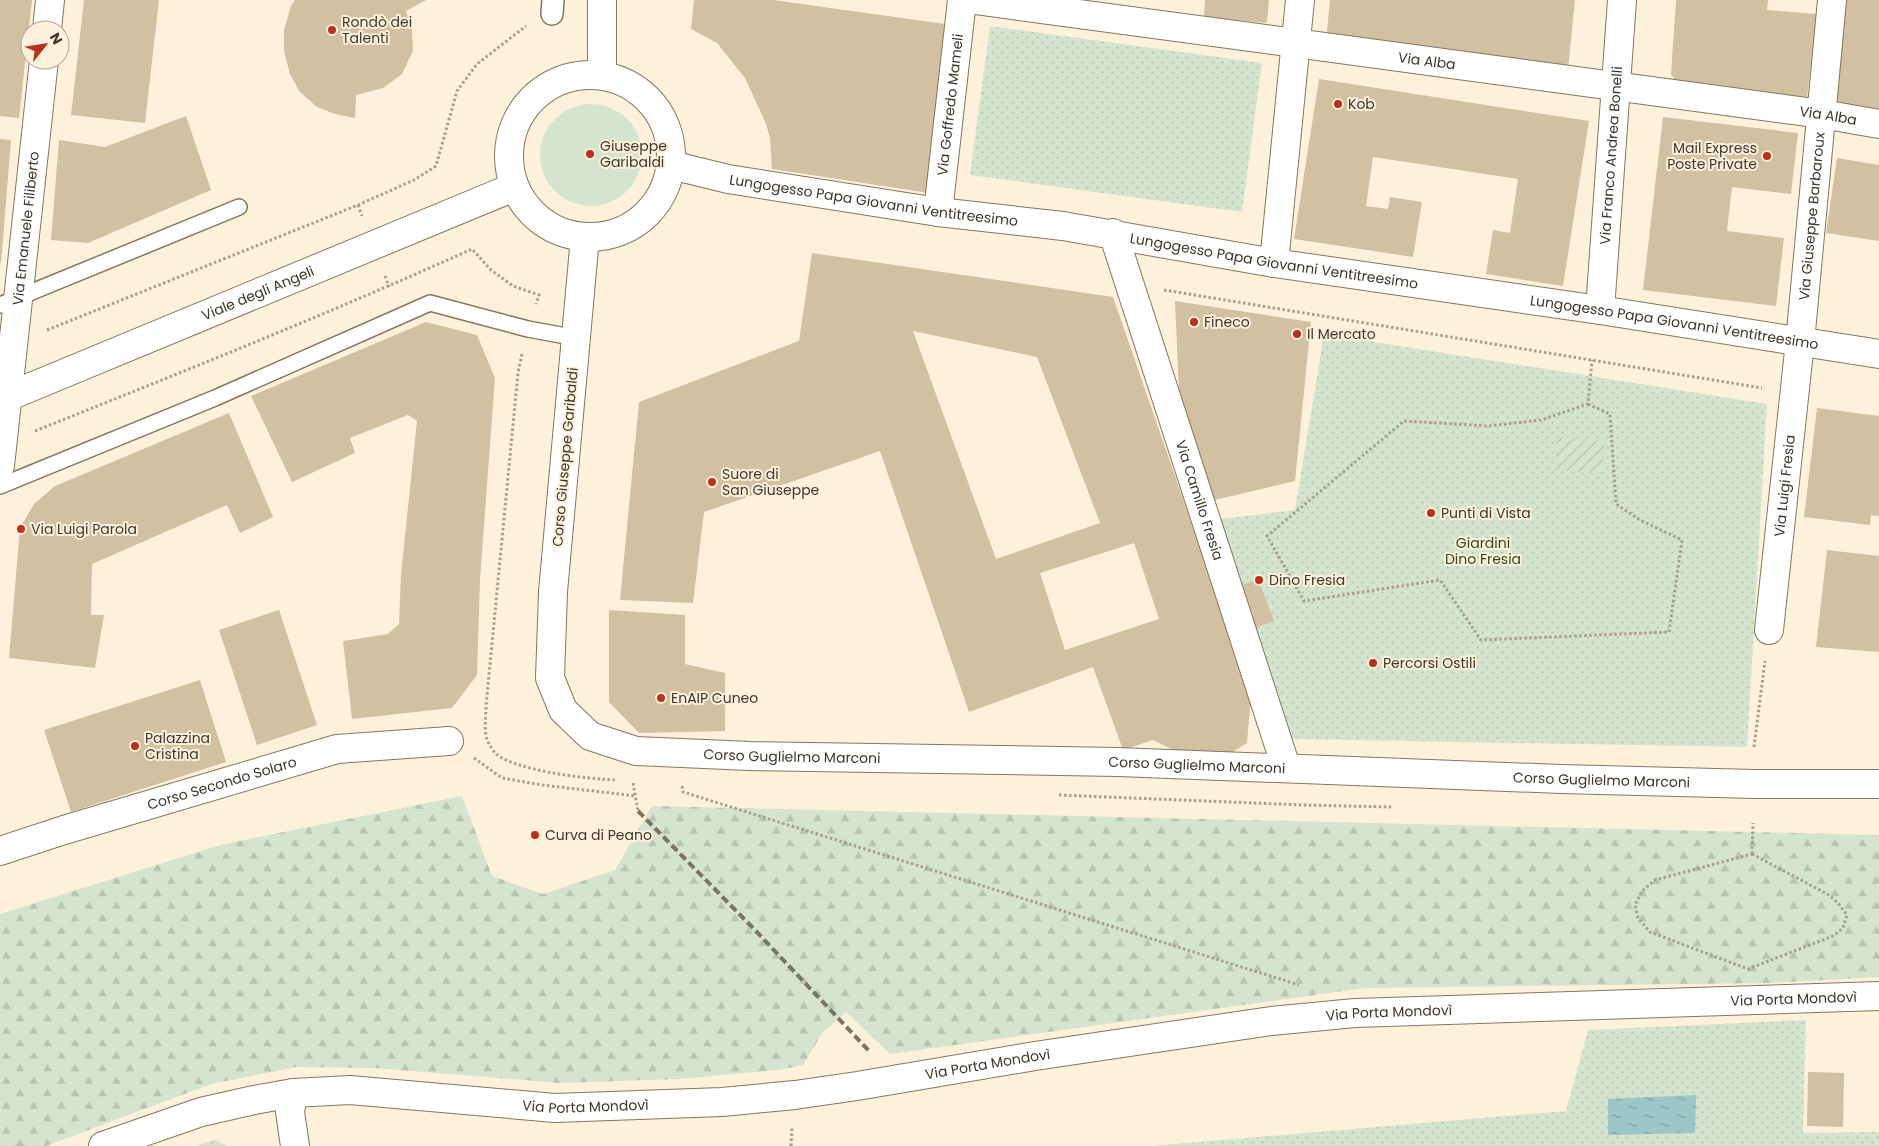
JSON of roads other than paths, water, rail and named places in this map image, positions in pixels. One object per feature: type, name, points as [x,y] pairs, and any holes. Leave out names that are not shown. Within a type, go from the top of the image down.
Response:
[{"type":"street","points":[[48,20],[50,0]]},
{"type":"street","points":[[602,0],[602,74]]},
{"type":"street","name":"Via Goffredo Mameli","points":[[938,212],[962,0]]},
{"type":"street","name":"Via Alba","points":[[975,0],[1822,114],[1879,124]]},
{"type":"street","points":[[1274,263],[1300,0]]},
{"type":"street","name":"Via Franco Andrea Bonelli","points":[[1600,310],[1622,0]]},
{"type":"street","name":"Via Giuseppe Barbaroux","points":[[1800,342],[1832,0]]},
{"type":"street","name":"Via Emanuele Filiberto","points":[[4,398],[15,343],[10,301],[43,70]]},
{"type":"street","points":[[602,74],[626,82],[646,96],[662,116],[670,140],[671,165],[665,189],[652,210],[633,225],[610,235],[585,237],[567,234],[550,227],[536,216],[514,186],[509,163],[510,138],[519,115],[534,96],[554,82],[577,75],[602,74]]},
{"type":"street","name":"Lungogesso Papa Giovanni Ventitreesimo","points":[[671,165],[728,178],[938,212],[1113,233],[1274,263],[1600,310],[1879,354]]},
{"type":"street","name":"Viale degli Angeli","points":[[4,398],[514,186]]},
{"type":"street","name":"Via Camillo Fresia","points":[[1113,233],[1286,767]]},
{"type":"street","name":"Corso Giuseppe Garibaldi","points":[[550,678],[552,592],[585,237]]},
{"type":"street","name":"Via Luigi Fresia","points":[[1769,630],[1800,342]]},
{"type":"street","points":[[1,455],[4,398]]},
{"type":"street","name":"Corso Guglielmo Marconi","points":[[550,678],[563,710],[590,736],[636,751],[750,756],[1118,762],[1286,767],[1561,779],[1755,784],[1879,784]]},
{"type":"street","name":"Corso Secondo Solaro","points":[[0,851],[100,819],[337,750],[460,746]]},
{"type":"street","name":"Via Porta Mondovì","points":[[103,1146],[201,1112],[293,1093],[350,1090],[555,1108],[722,1102],[795,1095],[1035,1056],[1289,1019],[1355,1013],[1879,996]]},
{"type":"street","points":[[293,1093],[290,1112],[295,1146]]},
{"type":"lane","points":[[10,301],[239,207]]},
{"type":"lane","points":[[0,486],[215,398],[430,303],[528,329],[577,338]]},
{"type":"water","points":[[1696,1095],[1695,1133],[1608,1135],[1608,1099]]},
{"type":"railway","points":[[638,811],[755,930],[871,1053]]},
{"type":"place","name":"Rondò dei Talenti","points":[[332,30]]},
{"type":"place","name":"Kob","points":[[1338,104]]},
{"type":"place","name":"Giuseppe Garibaldi","points":[[590,154]]},
{"type":"place","name":"Mail Express Poste Private","points":[[1767,156]]},
{"type":"place","name":"Fineco","points":[[1194,322]]},
{"type":"place","name":"Il Mercato","points":[[1297,334]]},
{"type":"place","name":"Suore di San Giuseppe","points":[[712,482]]},
{"type":"place","name":"Punti di Vista","points":[[1431,513]]},
{"type":"place","name":"Via Luigi Parola","points":[[21,529]]},
{"type":"place","name":"Dino Fresia","points":[[1259,580]]},
{"type":"place","name":"Percorsi Ostili","points":[[1373,663]]},
{"type":"place","name":"EnAIP Cuneo","points":[[661,698]]},
{"type":"place","name":"Palazzina Cristina","points":[[135,746]]},
{"type":"place","name":"Curva di Peano","points":[[535,835]]},
{"type":"park label","name":"Giardini Dino Fresia","points":[[1483,552]]}]
